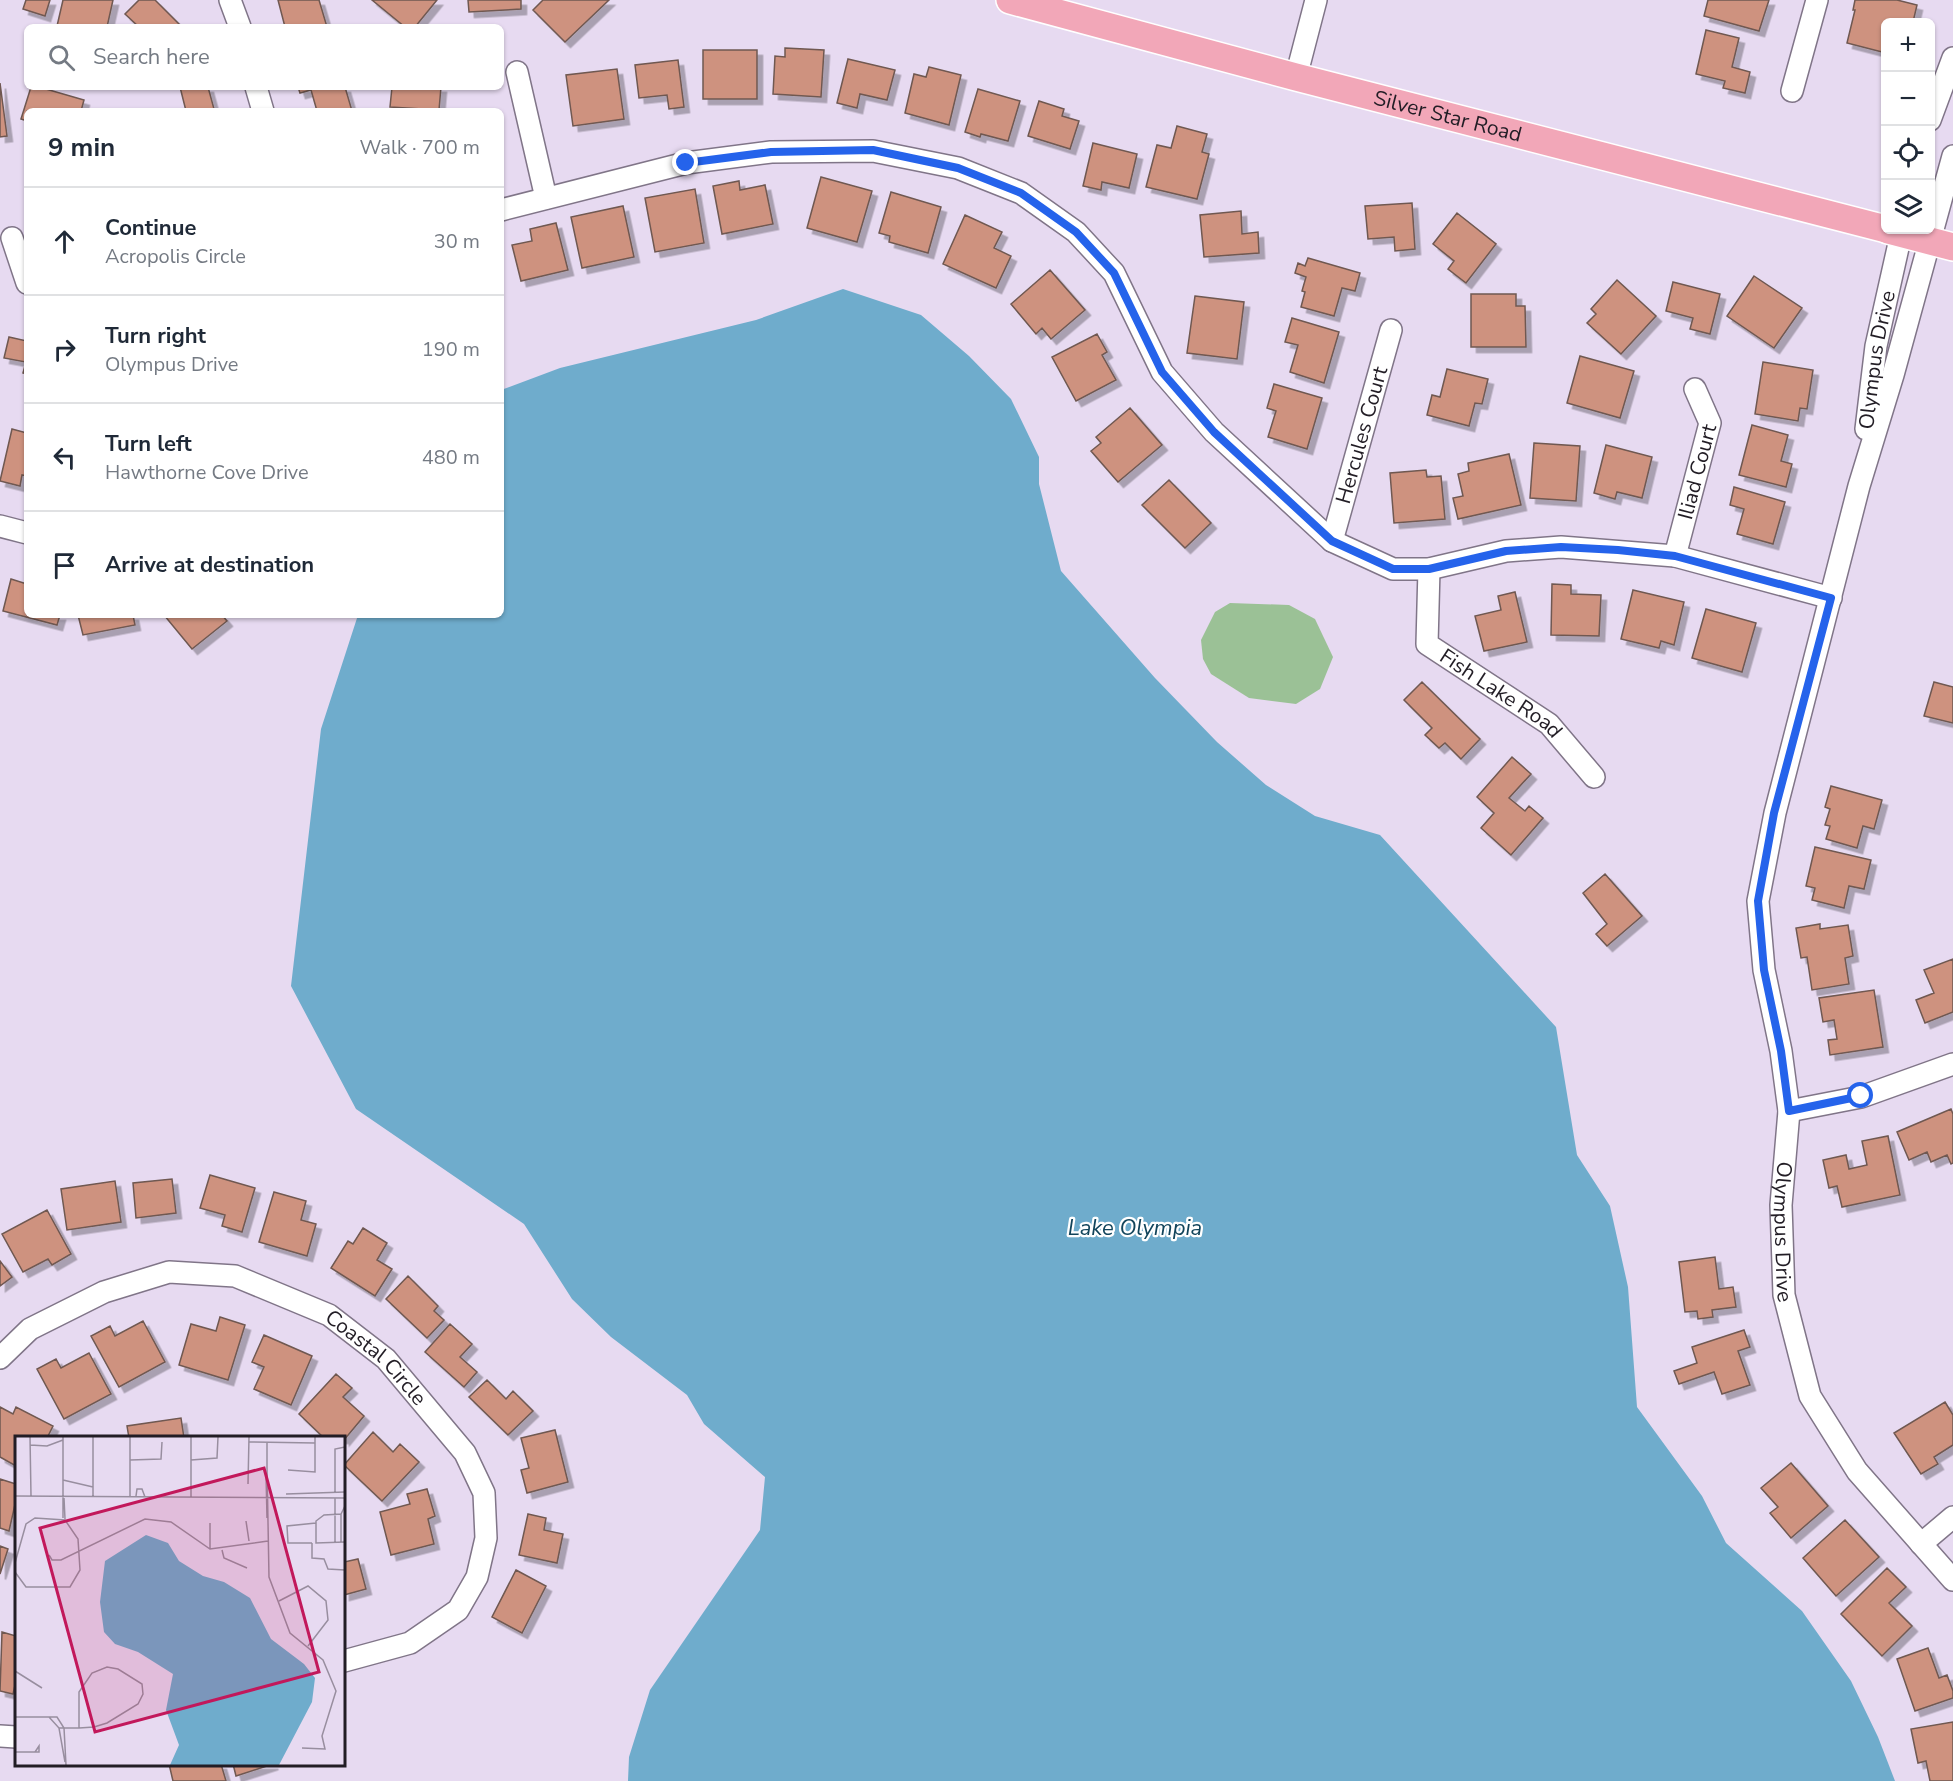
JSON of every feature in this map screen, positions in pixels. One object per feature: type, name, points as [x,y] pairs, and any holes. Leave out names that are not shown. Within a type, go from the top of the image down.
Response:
[{"type":"main road","name":"Silver Star Road","points":[[1011,0],[1296,77],[1881,227]]},
{"type":"main road","name":"Silver Star Road","points":[[1910,234],[1945,243]]},
{"type":"street","points":[[230,0],[239,24]]},
{"type":"street","points":[[1296,77],[1316,0]]},
{"type":"street","points":[[1792,91],[1816,0]]},
{"type":"street","points":[[1935,107],[1953,58]]},
{"type":"street","points":[[517,72],[546,198]]},
{"type":"street","points":[[257,90],[262,108]]},
{"type":"street","points":[[504,209],[686,163],[771,152],[873,150],[958,168],[1021,193],[1076,232],[1114,273],[1162,372],[1214,432],[1332,541],[1393,569],[1429,569],[1506,551],[1561,547],[1675,556],[1831,598]]},
{"type":"street","name":"Olympus Drive","points":[[1953,156],[1945,243],[1859,486],[1774,813],[1758,901],[1764,970],[1781,1051],[1789,1111],[1781,1205],[1784,1295],[1810,1396],[1857,1471],[1953,1580]]},
{"type":"street","name":"Olympus Drive","points":[[1859,486],[1876,346],[1893,234]]},
{"type":"street","points":[[12,238],[24,274]]},
{"type":"street","name":"Hercules Court","points":[[1332,541],[1391,330]]},
{"type":"street","name":"Iliad Court","points":[[1675,556],[1710,423],[1695,389]]},
{"type":"street","points":[[0,526],[24,532]]},
{"type":"street","name":"Fish Lake Road","points":[[1429,569],[1427,644],[1549,724],[1594,777]]},
{"type":"street","points":[[1789,1111],[1861,1096],[1953,1064]]},
{"type":"street","name":"Coastal Circle","points":[[0,1358],[30,1329],[104,1292],[170,1272],[235,1276],[329,1315],[386,1359],[465,1453],[484,1493],[486,1538],[477,1577],[458,1610],[410,1643],[345,1661]]},
{"type":"street","points":[[1921,1544],[1953,1516]]},
{"type":"street","points":[[0,1736],[15,1737]]},
{"type":"green space","points":[[1230,603],[1289,605],[1315,619],[1333,657],[1320,689],[1296,704],[1249,698],[1211,674],[1203,659],[1201,640],[1215,612]]},
{"type":"water","name":"Lake Olympia","points":[[843,289],[921,315],[969,356],[1011,399],[1039,457],[1039,484],[1061,571],[1155,678],[1217,742],[1266,785],[1315,816],[1380,835],[1556,1027],[1577,1155],[1610,1206],[1628,1287],[1637,1407],[1702,1496],[1726,1543],[1802,1611],[1851,1681],[1878,1737],[1895,1781],[628,1781],[629,1757],[650,1690],[760,1530],[765,1477],[704,1424],[687,1395],[611,1337],[572,1299],[524,1224],[356,1109],[291,986],[321,729],[357,618],[504,618],[504,389],[560,368],[756,320]]},
{"type":"building","points":[[26,0],[50,0],[45,16],[23,9]]},
{"type":"building","points":[[63,0],[113,0],[108,24],[57,24]]},
{"type":"building","points":[[139,0],[155,0],[179,24],[136,24],[125,14]]},
{"type":"building","points":[[278,0],[319,0],[326,24],[284,24]]},
{"type":"building","points":[[372,0],[437,0],[417,24],[401,24]]},
{"type":"building","points":[[468,0],[521,0],[521,9],[469,12]]},
{"type":"building","points":[[543,0],[609,0],[565,42],[533,10]]},
{"type":"building","points":[[1708,0],[1769,0],[1759,31],[1704,16]]},
{"type":"building","points":[[1855,0],[1897,0],[1917,5],[1914,18],[1881,18],[1881,52],[1847,43],[1855,10],[1853,10]]},
{"type":"building","points":[[1706,30],[1739,38],[1732,67],[1750,72],[1745,93],[1723,88],[1725,81],[1696,74]]},
{"type":"building","points":[[785,48],[824,50],[821,97],[773,94],[775,56],[785,57]]},
{"type":"building","points":[[703,50],[757,50],[757,99],[703,99]]},
{"type":"building","points":[[848,59],[895,70],[887,100],[860,94],[857,108],[837,103]]},
{"type":"building","points":[[678,60],[684,107],[669,109],[667,95],[639,98],[635,65]]},
{"type":"building","points":[[929,67],[961,75],[949,125],[905,113],[914,74],[926,77]]},
{"type":"building","points":[[617,69],[624,119],[573,126],[566,75]]},
{"type":"building","points":[[0,83],[7,136],[0,137]]},
{"type":"building","points":[[978,89],[1020,101],[1008,141],[981,134],[980,137],[965,132]]},
{"type":"building","points":[[30,90],[49,90],[84,100],[82,108],[24,108]]},
{"type":"building","points":[[181,90],[209,90],[214,108],[185,108]]},
{"type":"building","points":[[311,90],[346,90],[351,108],[316,108]]},
{"type":"building","points":[[392,90],[441,90],[439,108],[390,107]]},
{"type":"building","points":[[1039,101],[1064,109],[1062,116],[1079,121],[1070,149],[1028,136]]},
{"type":"building","points":[[1177,126],[1207,134],[1202,152],[1209,154],[1197,199],[1146,187],[1157,145],[1171,148]]},
{"type":"building","points":[[1093,143],[1137,154],[1129,188],[1102,182],[1101,190],[1083,186]]},
{"type":"building","points":[[821,177],[872,191],[857,242],[807,228]]},
{"type":"building","points":[[739,181],[740,190],[765,185],[773,224],[722,234],[713,186]]},
{"type":"building","points":[[695,189],[704,243],[655,252],[645,198]]},
{"type":"building","points":[[891,192],[941,207],[928,253],[889,242],[890,236],[879,233]]},
{"type":"building","points":[[1412,203],[1415,249],[1395,251],[1394,237],[1368,239],[1365,206]]},
{"type":"building","points":[[623,206],[634,257],[582,268],[571,217]]},
{"type":"building","points":[[1241,211],[1242,234],[1258,232],[1259,253],[1204,257],[1200,215]]},
{"type":"building","points":[[1457,213],[1496,244],[1466,283],[1448,269],[1454,261],[1433,244]]},
{"type":"building","points":[[965,215],[1002,232],[994,248],[1011,256],[996,288],[943,264]]},
{"type":"building","points":[[556,223],[568,270],[521,281],[512,245],[532,241],[530,229]]},
{"type":"building","points":[[1308,258],[1360,273],[1355,291],[1342,288],[1334,316],[1301,307],[1306,277],[1295,273],[1298,263],[1305,266]]},
{"type":"building","points":[[1050,270],[1085,310],[1051,339],[1042,328],[1036,334],[1011,304]]},
{"type":"building","points":[[1754,276],[1802,308],[1774,348],[1727,316]]},
{"type":"building","points":[[1617,280],[1656,316],[1621,354],[1587,323],[1596,314],[1591,309]]},
{"type":"building","points":[[1673,282],[1720,294],[1710,334],[1690,329],[1693,318],[1666,311]]},
{"type":"building","points":[[1471,294],[1516,294],[1516,306],[1525,306],[1526,347],[1471,347]]},
{"type":"building","points":[[1195,296],[1244,302],[1237,359],[1187,353]]},
{"type":"building","points":[[1292,318],[1339,332],[1324,383],[1290,372],[1298,345],[1285,342]]},
{"type":"building","points":[[1097,334],[1107,352],[1102,355],[1116,380],[1076,401],[1052,357]]},
{"type":"building","points":[[9,337],[24,340],[24,362],[4,358]]},
{"type":"building","points":[[1580,356],[1634,371],[1620,418],[1567,403]]},
{"type":"building","points":[[1763,362],[1813,370],[1807,409],[1800,408],[1798,421],[1755,414]]},
{"type":"building","points":[[1447,369],[1488,379],[1482,404],[1475,403],[1469,426],[1427,415],[1432,395],[1440,397]]},
{"type":"building","points":[[1274,384],[1322,398],[1307,449],[1268,437],[1276,411],[1267,408]]},
{"type":"building","points":[[1130,408],[1162,445],[1118,482],[1091,451],[1101,443],[1096,437]]},
{"type":"building","points":[[1752,425],[1788,435],[1781,461],[1792,464],[1786,487],[1739,475]]},
{"type":"building","points":[[12,429],[24,432],[24,475],[22,475],[20,486],[0,481]]},
{"type":"building","points":[[1534,443],[1580,446],[1576,501],[1530,498]]},
{"type":"building","points":[[1606,445],[1652,457],[1642,498],[1617,492],[1615,499],[1594,493]]},
{"type":"building","points":[[1509,454],[1521,505],[1458,519],[1453,498],[1463,496],[1458,474],[1469,471],[1468,463]]},
{"type":"building","points":[[1426,470],[1427,477],[1441,476],[1445,519],[1394,523],[1390,473]]},
{"type":"building","points":[[1169,480],[1211,523],[1185,548],[1142,505]]},
{"type":"building","points":[[1734,487],[1785,502],[1773,544],[1737,534],[1744,509],[1730,505]]},
{"type":"building","points":[[11,579],[24,583],[24,616],[3,611]]},
{"type":"building","points":[[1552,584],[1571,585],[1571,594],[1601,595],[1599,636],[1551,635]]},
{"type":"building","points":[[1633,590],[1684,602],[1674,645],[1661,641],[1659,648],[1621,639]]},
{"type":"building","points":[[1515,592],[1527,642],[1484,651],[1475,616],[1501,610],[1498,596]]},
{"type":"building","points":[[1706,609],[1756,623],[1742,672],[1692,658]]},
{"type":"building","points":[[30,618],[59,618],[57,625]]},
{"type":"building","points":[[79,618],[134,618],[135,625],[83,635]]},
{"type":"building","points":[[166,618],[224,618],[227,621],[192,649]]},
{"type":"building","points":[[1422,682],[1480,739],[1461,759],[1445,743],[1439,748],[1425,735],[1432,728],[1404,700]]},
{"type":"building","points":[[1934,682],[1953,687],[1953,723],[1924,716]]},
{"type":"building","points":[[1512,757],[1531,774],[1509,798],[1525,811],[1529,806],[1543,818],[1511,855],[1481,828],[1494,813],[1477,797]]},
{"type":"building","points":[[1831,786],[1882,800],[1874,829],[1863,826],[1857,848],[1826,839],[1830,826],[1825,825],[1830,809],[1825,807]]},
{"type":"building","points":[[1815,847],[1871,860],[1864,889],[1849,886],[1844,908],[1812,900],[1815,888],[1806,886]]},
{"type":"building","points":[[1605,874],[1642,916],[1607,946],[1596,934],[1607,924],[1583,893]]},
{"type":"building","points":[[1820,924],[1820,929],[1848,925],[1853,956],[1845,958],[1849,984],[1812,990],[1807,957],[1801,958],[1796,928]]},
{"type":"building","points":[[1953,959],[1953,1012],[1925,1023],[1916,1000],[1934,993],[1924,970]]},
{"type":"building","points":[[1874,990],[1883,1047],[1830,1055],[1828,1040],[1837,1039],[1834,1020],[1823,1022],[1819,998]]},
{"type":"building","points":[[1951,1109],[1953,1114],[1953,1163],[1951,1164],[1947,1155],[1931,1162],[1927,1152],[1909,1160],[1897,1132]]},
{"type":"building","points":[[1888,1136],[1900,1195],[1842,1207],[1837,1186],[1829,1188],[1823,1160],[1846,1155],[1849,1169],[1867,1165],[1862,1141]]},
{"type":"building","points":[[210,1175],[255,1188],[242,1232],[222,1226],[225,1215],[200,1208]]},
{"type":"building","points":[[172,1179],[176,1213],[136,1218],[133,1183]]},
{"type":"building","points":[[115,1181],[121,1222],[67,1230],[61,1189]]},
{"type":"building","points":[[274,1192],[306,1201],[301,1220],[316,1224],[307,1256],[259,1242]]},
{"type":"building","points":[[47,1210],[71,1254],[52,1265],[48,1259],[23,1272],[2,1234]]},
{"type":"building","points":[[363,1228],[387,1243],[377,1260],[392,1269],[375,1296],[331,1268],[348,1241],[353,1244]]},
{"type":"building","points":[[1715,1257],[1719,1289],[1733,1287],[1736,1307],[1712,1310],[1713,1317],[1698,1319],[1697,1311],[1685,1312],[1679,1262]]},
{"type":"building","points":[[0,1261],[12,1277],[0,1286]]},
{"type":"building","points":[[408,1276],[438,1306],[434,1311],[444,1320],[427,1338],[386,1299]]},
{"type":"building","points":[[220,1317],[245,1325],[228,1380],[179,1365],[191,1324],[216,1331]]},
{"type":"building","points":[[143,1321],[165,1362],[119,1387],[91,1336],[110,1326],[115,1336]]},
{"type":"building","points":[[450,1324],[472,1344],[460,1357],[477,1372],[464,1387],[425,1352]]},
{"type":"building","points":[[1744,1330],[1750,1347],[1738,1351],[1750,1385],[1722,1394],[1714,1372],[1679,1384],[1674,1371],[1697,1363],[1692,1347]]},
{"type":"building","points":[[264,1335],[312,1356],[291,1405],[254,1389],[264,1367],[252,1362]]},
{"type":"building","points":[[89,1353],[111,1394],[64,1419],[37,1369],[56,1359],[61,1368]]},
{"type":"building","points":[[336,1374],[352,1388],[343,1397],[364,1416],[345,1439],[345,1436],[322,1436],[299,1414]]},
{"type":"building","points":[[487,1380],[506,1399],[513,1391],[533,1411],[508,1435],[469,1397]]},
{"type":"building","points":[[1945,1402],[1953,1415],[1953,1445],[1934,1457],[1938,1464],[1921,1474],[1894,1433]]},
{"type":"building","points":[[0,1407],[13,1414],[16,1407],[53,1426],[48,1436],[15,1436],[15,1465],[0,1457]]},
{"type":"building","points":[[181,1418],[184,1436],[129,1436],[127,1426]]},
{"type":"building","points":[[555,1430],[568,1482],[527,1493],[521,1470],[529,1468],[521,1438]]},
{"type":"building","points":[[373,1432],[393,1452],[400,1444],[419,1462],[382,1501],[345,1464]]},
{"type":"building","points":[[1791,1463],[1828,1506],[1791,1538],[1770,1513],[1778,1507],[1761,1488]]},
{"type":"building","points":[[0,1479],[15,1484],[15,1504],[9,1531],[0,1528]]},
{"type":"building","points":[[427,1489],[435,1516],[428,1519],[434,1544],[391,1555],[380,1512],[410,1504],[407,1494]]},
{"type":"building","points":[[528,1514],[546,1518],[544,1530],[563,1534],[557,1563],[519,1555]]},
{"type":"building","points":[[1845,1520],[1879,1557],[1836,1596],[1803,1558]]},
{"type":"building","points":[[0,1546],[8,1549],[0,1574]]},
{"type":"building","points":[[358,1559],[366,1589],[345,1595],[345,1562]]},
{"type":"building","points":[[1887,1568],[1906,1587],[1889,1603],[1912,1626],[1882,1656],[1841,1614]]},
{"type":"building","points":[[516,1570],[546,1586],[522,1633],[492,1617]]},
{"type":"building","points":[[2,1632],[15,1636],[15,1685],[13,1694],[0,1691]]},
{"type":"building","points":[[1928,1648],[1939,1678],[1947,1675],[1953,1698],[1915,1711],[1897,1659]]},
{"type":"building","points":[[1953,1722],[1953,1781],[1930,1781],[1926,1761],[1918,1763],[1911,1729]]},
{"type":"building","points":[[169,1766],[222,1766],[226,1781],[173,1781]]},
{"type":"building","points":[[234,1766],[267,1766],[236,1776]]},
{"type":"route","points":[[686,163],[771,152],[873,150],[958,168],[1021,193],[1076,232],[1114,273],[1162,372],[1214,432],[1332,541],[1393,569],[1429,569],[1506,551],[1561,547],[1618,550],[1675,556],[1831,598],[1774,813],[1758,901],[1764,970],[1781,1051],[1789,1111],[1861,1096]]}]
